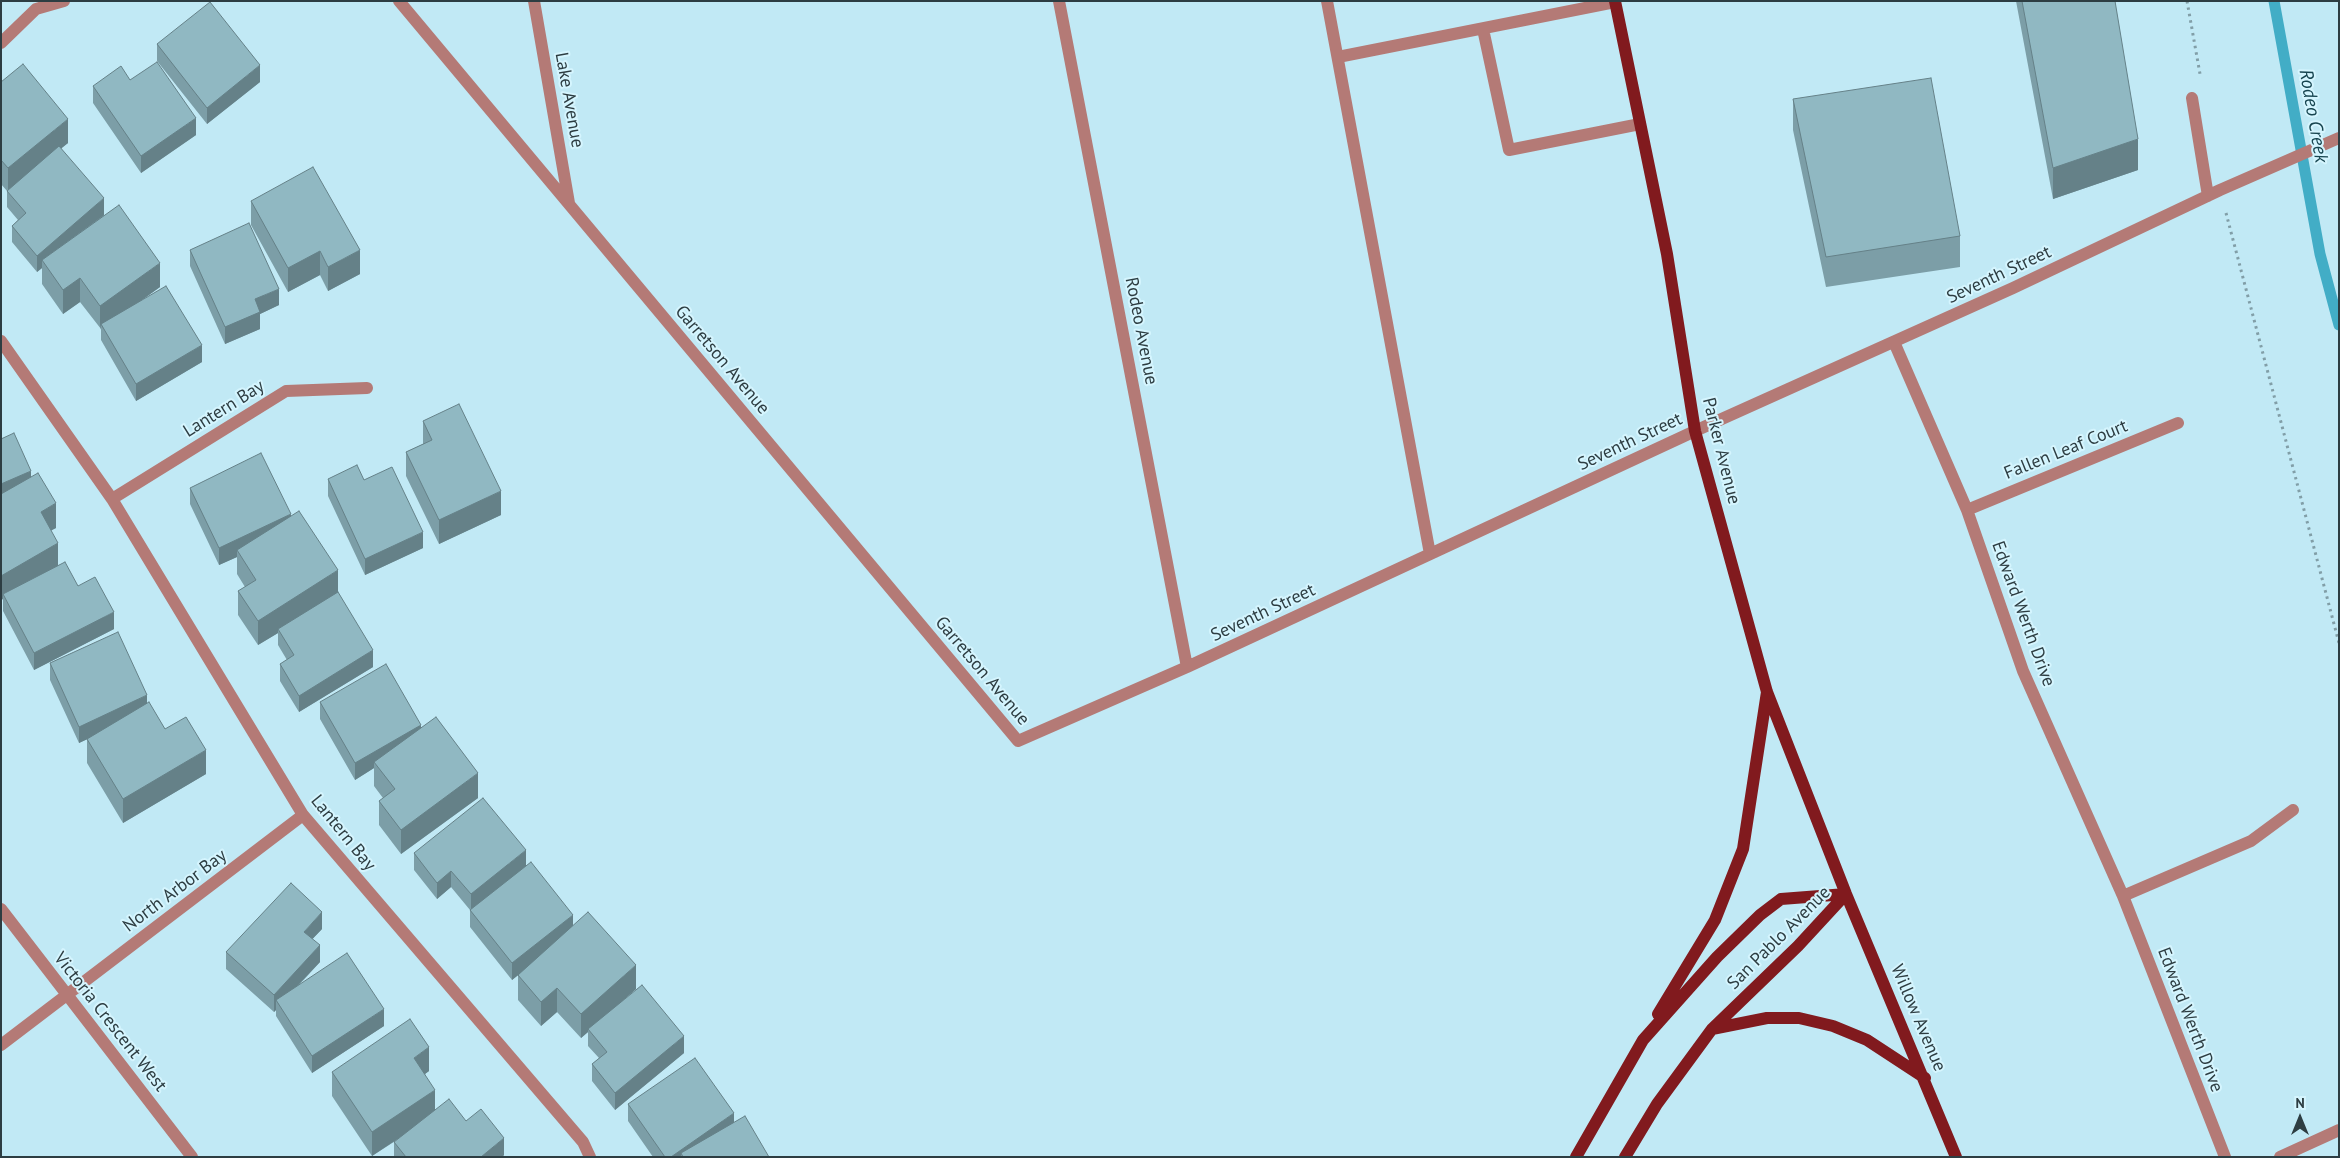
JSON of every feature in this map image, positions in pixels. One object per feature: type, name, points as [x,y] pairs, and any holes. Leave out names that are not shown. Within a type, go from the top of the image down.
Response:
[{"type":"main road","name":"Parker Avenue","points":[[1615,1],[1667,254],[1695,431],[1767,692],[1846,894]]},
{"type":"main road","points":[[1642,1040],[1715,920],[1743,849],[1767,692]]},
{"type":"main road","name":"San Pablo Avenue","points":[[1626,1157],[1657,1104],[1712,1030],[1798,946],[1846,894]]},
{"type":"main road","name":"San Pablo Avenue","points":[[1576,1157],[1642,1040],[1717,957],[1760,915],[1781,899],[1846,894]]},
{"type":"main road","name":"Willow Avenue","points":[[1846,894],[1925,1078],[1956,1157]]},
{"type":"main road","points":[[1712,1030],[1767,1018],[1799,1018],[1834,1026],[1866,1040],[1925,1078]]},
{"type":"street","points":[[1,43],[36,9],[64,1]]},
{"type":"street","name":"Garretson Avenue","points":[[399,1],[1018,741]]},
{"type":"street","name":"Lake Avenue","points":[[534,1],[569,204]]},
{"type":"street","name":"Rodeo Avenue","points":[[1059,1],[1187,667]]},
{"type":"street","points":[[1327,1],[1430,554]]},
{"type":"street","points":[[1338,57],[1615,1]]},
{"type":"street","points":[[1483,29],[1509,150],[1640,124]]},
{"type":"street","points":[[2192,98],[2208,196]]},
{"type":"street","name":"Seventh Street","points":[[1018,741],[1187,667],[2220,190],[2338,139]]},
{"type":"street","name":"Lantern Bay","points":[[1,341],[112,500],[303,815],[583,1142],[590,1157]]},
{"type":"street","name":"Edward Werth Drive","points":[[1894,342],[1967,510],[2023,671],[2123,896],[2225,1157]]},
{"type":"street","name":"Lantern Bay","points":[[112,500],[286,391],[367,388]]},
{"type":"street","name":"Fallen Leaf Court","points":[[1967,510],[2178,423]]},
{"type":"street","points":[[2123,896],[2251,841],[2293,810]]},
{"type":"street","name":"North Arbor Bay","points":[[1,1045],[303,815]]},
{"type":"street","name":"Victoria Crescent West","points":[[1,909],[192,1157]]},
{"type":"street","points":[[2280,1157],[2339,1130]]},
{"type":"path","points":[[2187,1],[2200,77]]},
{"type":"path","points":[[2220,190],[2339,643]]},
{"type":"building","points":[[2022,1],[2115,1],[2138,139],[2053,168]]},
{"type":"building","points":[[210,2],[260,65],[207,108],[157,44]]},
{"type":"building","points":[[157,62],[196,118],[141,156],[93,86],[121,66],[130,80]]},
{"type":"building","points":[[23,64],[68,119],[8,168],[1,160],[1,82]]},
{"type":"building","points":[[1931,78],[1960,236],[1826,257],[1793,99]]},
{"type":"building","points":[[59,146],[104,198],[37,256],[12,226],[26,213],[7,191]]},
{"type":"building","points":[[313,167],[360,250],[328,267],[320,251],[288,268],[251,201]]},
{"type":"building","points":[[119,205],[160,263],[100,306],[80,278],[63,290],[42,260]]},
{"type":"building","points":[[249,223],[279,289],[255,299],[260,312],[225,327],[190,250]]},
{"type":"building","points":[[166,286],[202,345],[136,384],[101,324]]},
{"type":"building","points":[[459,404],[501,491],[439,520],[406,452],[432,440],[423,421]]},
{"type":"building","points":[[14,433],[31,471],[1,484],[1,439]]},
{"type":"building","points":[[261,453],[291,514],[219,548],[190,488]]},
{"type":"building","points":[[357,465],[364,480],[392,467],[423,532],[365,559],[328,479]]},
{"type":"building","points":[[38,473],[56,503],[41,512],[58,543],[1,576],[1,494]]},
{"type":"building","points":[[299,511],[338,570],[258,621],[238,591],[256,580],[237,550]]},
{"type":"building","points":[[65,562],[78,586],[95,577],[114,612],[34,653],[3,594]]},
{"type":"building","points":[[338,592],[373,650],[299,696],[280,664],[294,655],[278,629]]},
{"type":"building","points":[[118,632],[147,695],[79,727],[50,663]]},
{"type":"building","points":[[386,664],[421,725],[355,763],[320,702]]},
{"type":"building","points":[[149,702],[165,729],[186,717],[206,750],[123,799],[87,739]]},
{"type":"building","points":[[436,717],[478,773],[401,830],[379,801],[395,789],[374,762]]},
{"type":"building","points":[[483,798],[526,850],[471,894],[451,871],[437,883],[414,853]]},
{"type":"building","points":[[531,862],[573,915],[512,963],[470,910]]},
{"type":"building","points":[[291,883],[322,912],[304,932],[320,945],[274,995],[226,952]]},
{"type":"building","points":[[588,912],[636,965],[581,1014],[557,988],[541,1002],[518,975]]},
{"type":"building","points":[[347,953],[384,1009],[312,1056],[276,1000]]},
{"type":"building","points":[[642,985],[684,1036],[615,1093],[592,1064],[607,1052],[588,1029]]},
{"type":"building","points":[[410,1019],[429,1047],[414,1058],[435,1090],[372,1132],[332,1072]]},
{"type":"building","points":[[695,1058],[734,1113],[671,1157],[665,1157],[628,1104]]},
{"type":"building","points":[[449,1099],[466,1121],[481,1109],[504,1138],[481,1157],[406,1157],[394,1142]]},
{"type":"building","points":[[745,1116],[769,1157],[683,1157],[681,1153]]},
{"type":"waterway","name":"Rodeo Creek","points":[[2274,1],[2320,254],[2339,325]]}]
